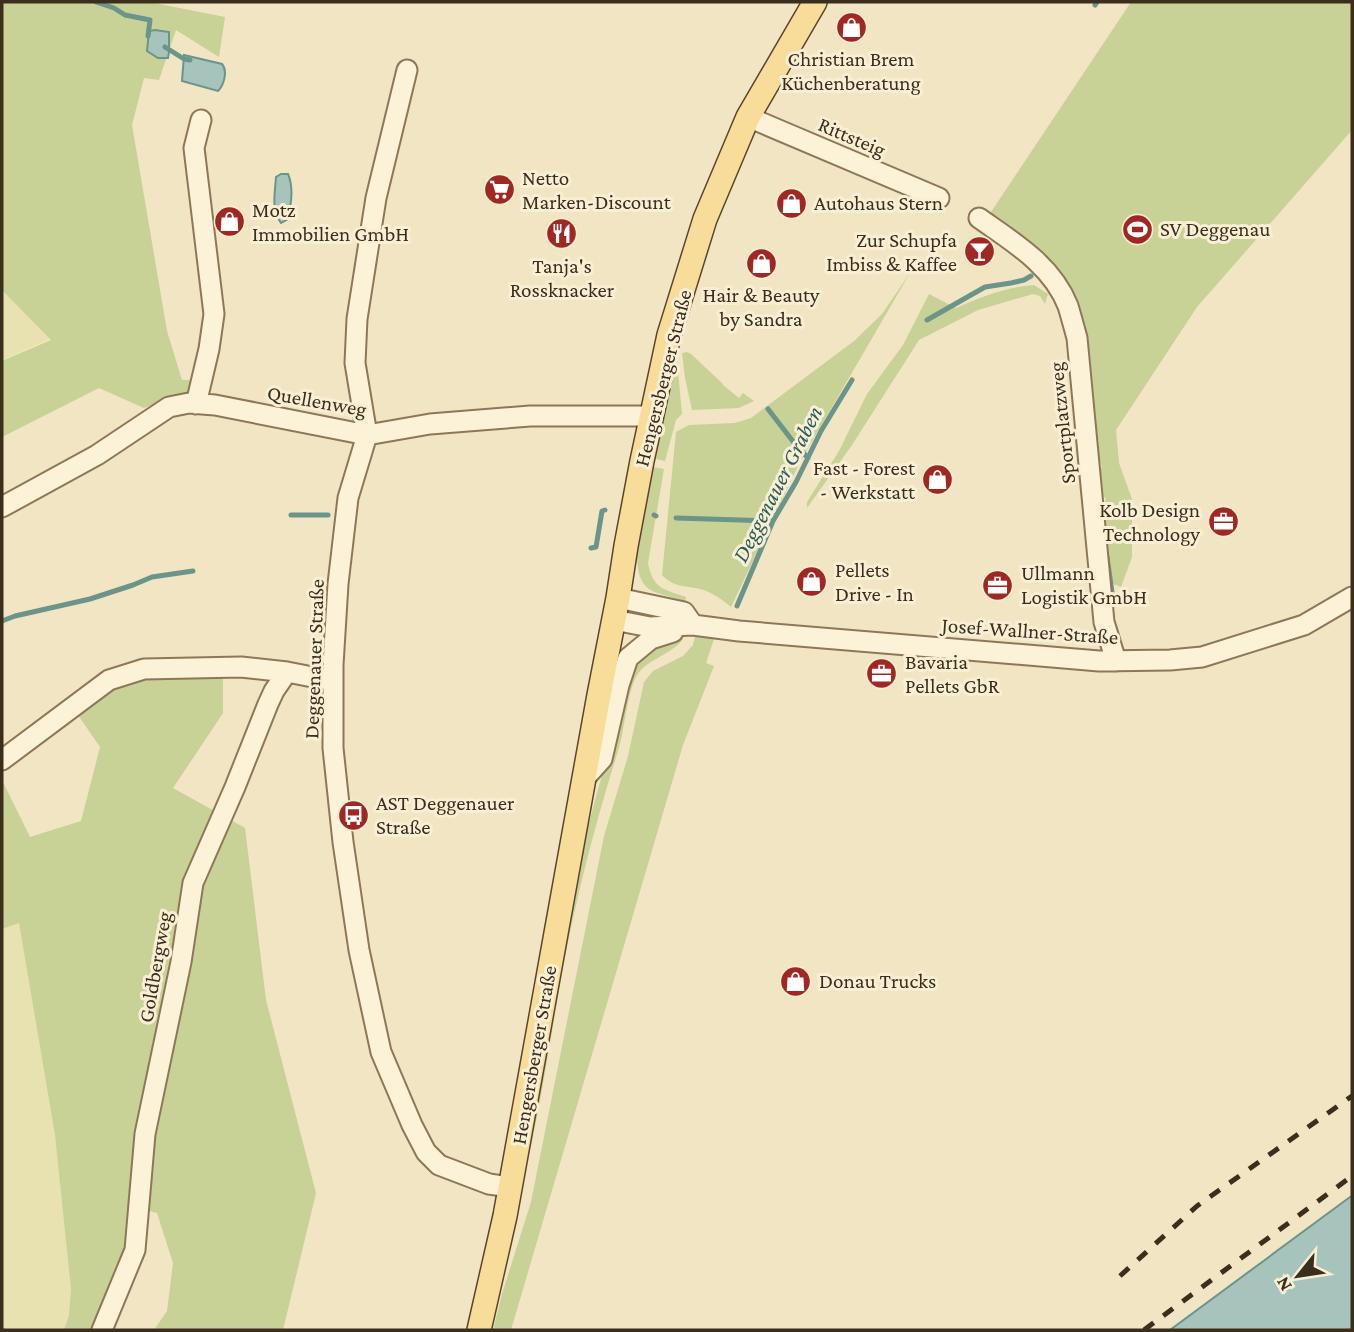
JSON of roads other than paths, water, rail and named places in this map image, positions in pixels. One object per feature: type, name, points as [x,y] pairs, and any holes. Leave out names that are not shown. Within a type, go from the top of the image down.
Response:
[{"type":"main road","name":"Hengersberger Straße","points":[[479,1330],[510,1187],[626,546],[669,335],[705,219],[748,117],[815,2]]},
{"type":"street","name":"Deggenauer Straße","points":[[407,70],[376,198],[357,318],[355,363],[367,435],[348,498],[338,584],[333,748],[359,950],[381,1052],[426,1152],[439,1165],[489,1184],[510,1187]]},
{"type":"street","name":"Rittsteig","points":[[748,117],[939,198]]},
{"type":"street","points":[[196,404],[214,314],[194,148],[201,120]]},
{"type":"street","name":"Sportplatzweg","points":[[979,218],[1023,249],[1049,274],[1067,304],[1077,338],[1104,621],[1116,661]]},
{"type":"street","name":"Quellenweg","points":[[2,507],[97,455],[169,407],[189,403],[215,405],[367,435],[430,424],[530,416],[652,416]]},
{"type":"street","name":"Josef-Wallner-Straße","points":[[616,609],[684,612],[693,625],[738,631],[1116,661],[1202,657],[1304,625],[1349,604]]},
{"type":"street","name":"Hengersberger Straße","points":[[584,779],[602,759],[628,657],[651,639],[693,625]]},
{"type":"street","points":[[2,760],[109,680],[144,669],[241,667],[333,681]]},
{"type":"street","name":"Goldbergweg","points":[[102,1330],[135,1250],[145,1134],[181,962],[193,883],[268,704],[287,672]]},
{"type":"water","points":[[149,31],[169,32],[168,58],[158,58],[147,51]]},
{"type":"water","points":[[184,55],[222,64],[225,70],[224,78],[218,91],[182,81]]},
{"type":"water","points":[[288,174],[290,179],[291,202],[288,219],[281,223],[274,201],[276,177]]},
{"type":"water","points":[[1352,1196],[1352,1330],[1170,1330],[1350,1197]]},
{"type":"waterway","points":[[96,2],[125,15],[150,20],[148,36]]},
{"type":"waterway","points":[[165,47],[190,60]]},
{"type":"waterway","name":"Deggenauer Graben","points":[[927,320],[985,287],[1024,280],[1031,276]]},
{"type":"waterway","name":"Deggenauer Graben","points":[[737,606],[773,521],[821,431],[852,380]]},
{"type":"waterway","points":[[768,409],[808,458]]},
{"type":"waterway","points":[[591,548],[596,547],[602,511],[605,510]]},
{"type":"waterway","points":[[291,515],[328,515]]},
{"type":"waterway","points":[[676,518],[773,521]]},
{"type":"waterway","name":"Deggenauer Graben","points":[[1107,557],[1112,592]]},
{"type":"waterway","points":[[2,621],[90,599],[152,577],[193,571]]},
{"type":"railway","points":[[1120,1276],[1197,1206],[1352,1096]]},
{"type":"railway","points":[[1144,1330],[1352,1176]]},
{"type":"place","name":"Christian Brem Küchenberatung","points":[[851,27]]},
{"type":"place","name":"Netto Marken-Discount","points":[[499,190]]},
{"type":"place","name":"Autohaus Stern","points":[[791,203]]},
{"type":"place","name":"Motz Immobilien GmbH","points":[[229,222]]},
{"type":"place","name":"SV Deggenau","points":[[1137,229]]},
{"type":"place","name":"Tanja's Rossknacker","points":[[562,234]]},
{"type":"place","name":"Zur Schupfa Imbiss & Kaffee","points":[[980,252]]},
{"type":"place","name":"Hair & Beauty by Sandra","points":[[761,263]]},
{"type":"place","name":"Fast - Forest - Werkstatt","points":[[938,480]]},
{"type":"place","name":"Kolb Design Technology","points":[[1223,522]]},
{"type":"place","name":"Pellets Drive - In","points":[[812,582]]},
{"type":"place","name":"Ullmann Logistik GmbH","points":[[998,585]]},
{"type":"place","name":"Bavaria Pellets GbR","points":[[882,674]]},
{"type":"place","name":"AST Deggenauer Straße","points":[[353,815]]},
{"type":"place","name":"Donau Trucks","points":[[796,981]]}]
